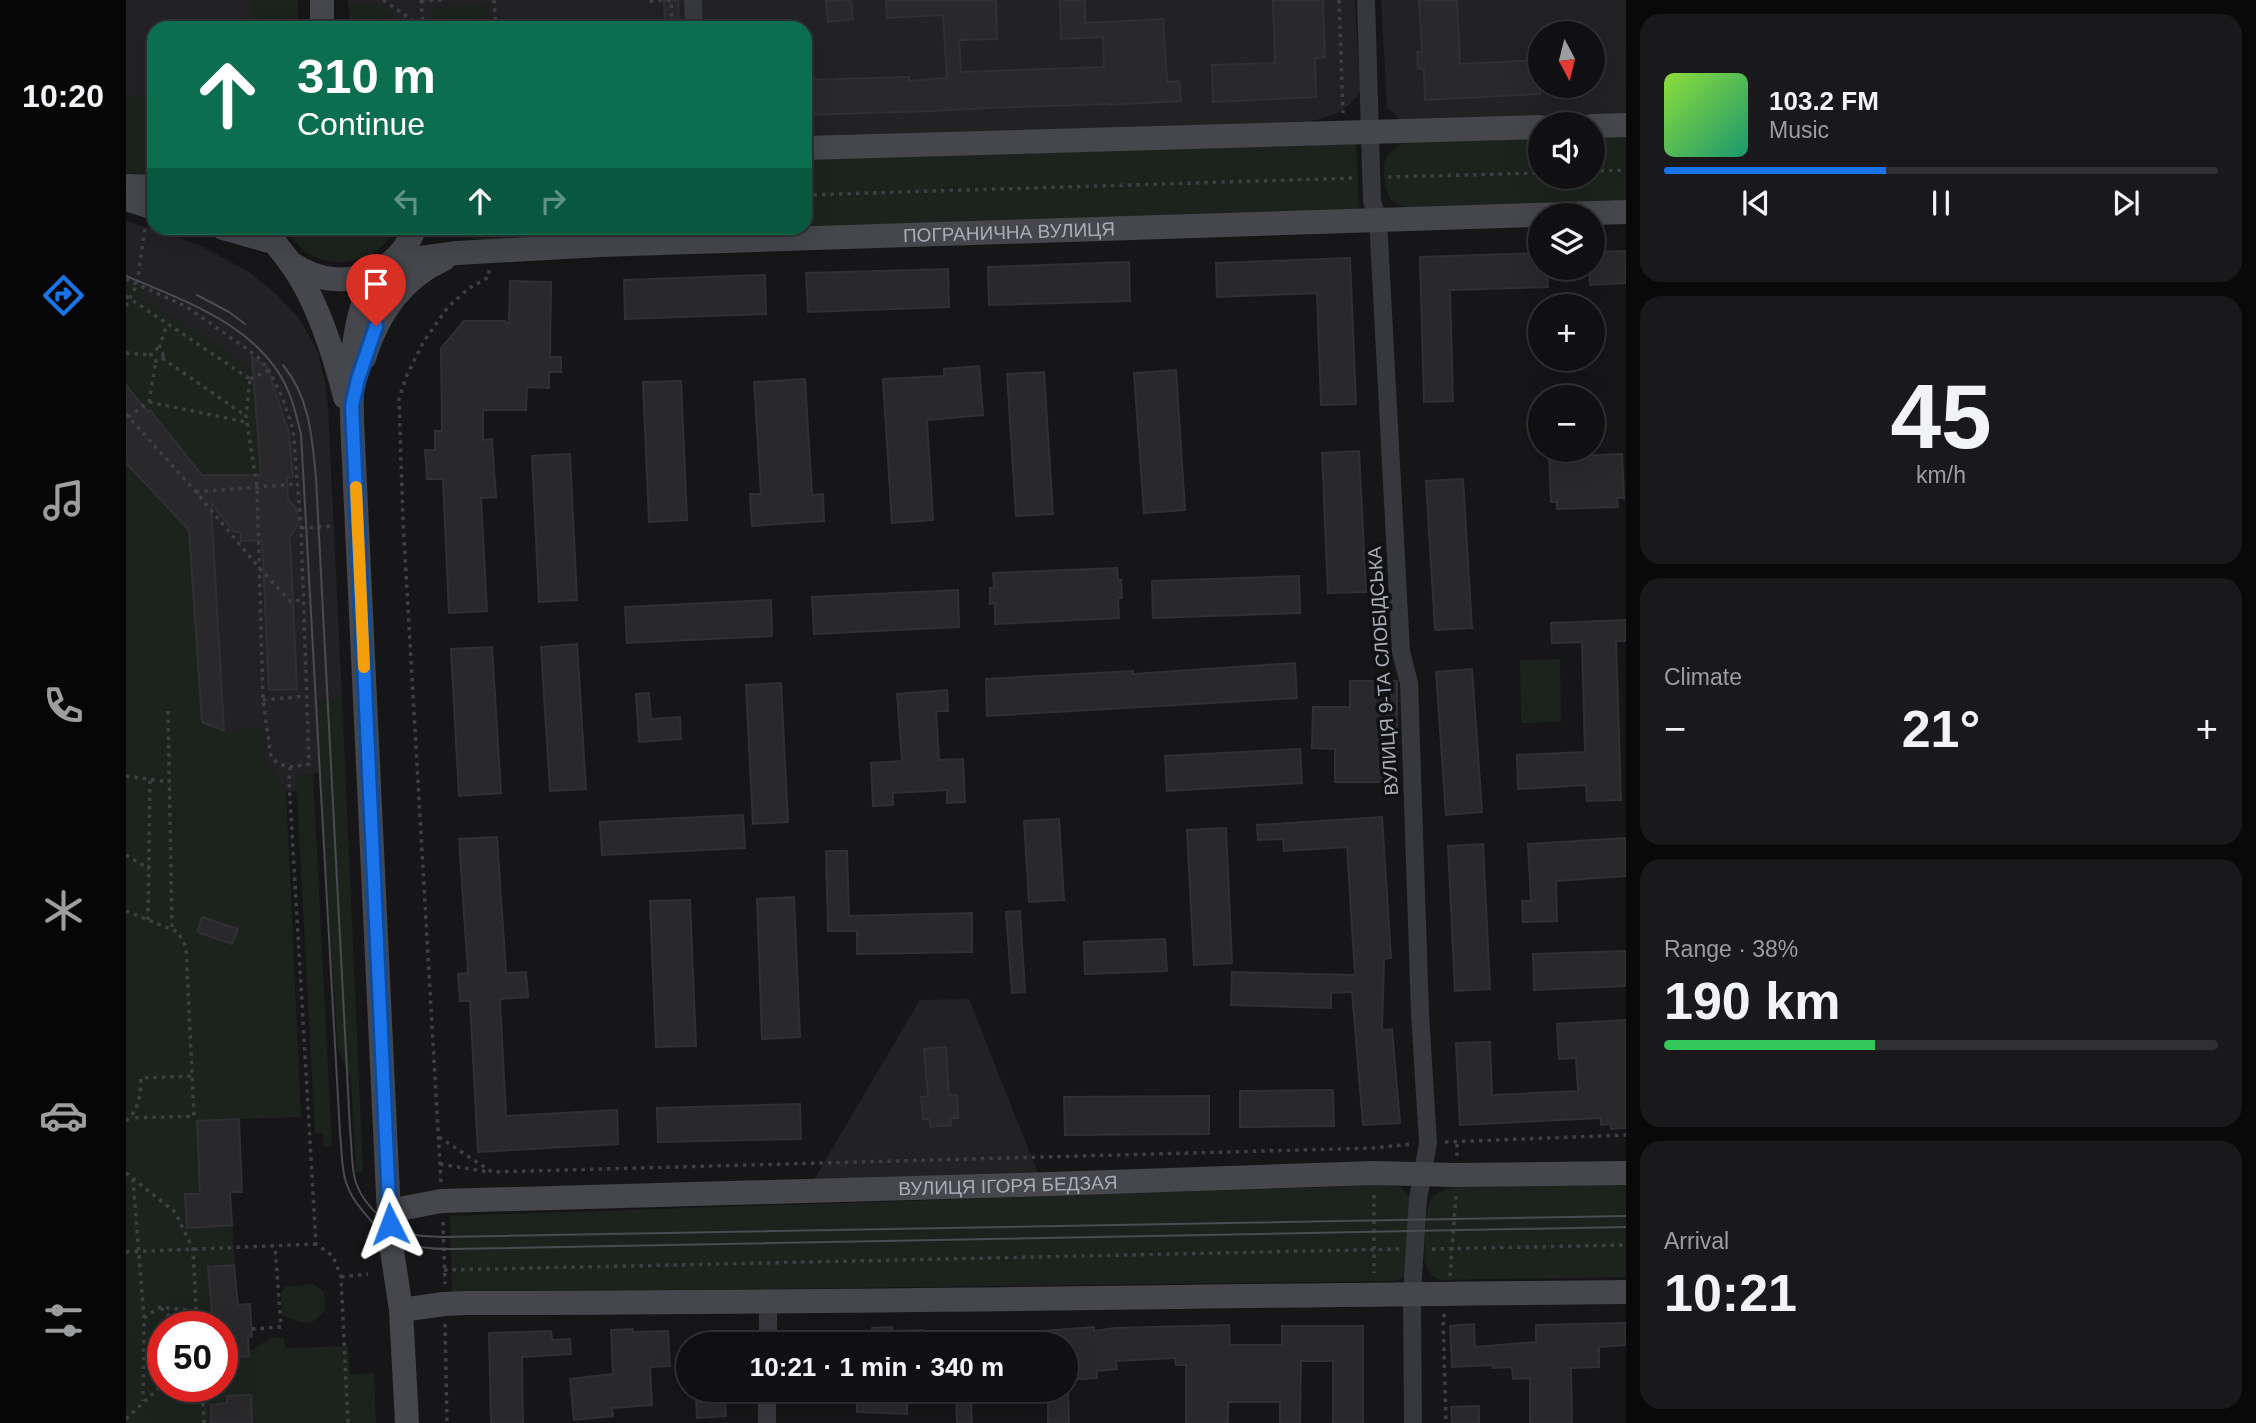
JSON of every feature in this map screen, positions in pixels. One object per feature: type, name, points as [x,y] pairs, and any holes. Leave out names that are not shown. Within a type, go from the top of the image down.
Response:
[{"type":"main road","points":[[1605,126],[1626,125]]},
{"type":"main road","points":[[812,148],[1528,127]]},
{"type":"main road","points":[[126,186],[147,187]]},
{"type":"main road","points":[[126,199],[147,215]]},
{"type":"main road","name":"ПОГРАНИЧНА ВУЛИЦЯ","points":[[291,263],[302,271],[328,279],[355,279],[386,266],[457,253],[628,244],[1626,212]]},
{"type":"main road","points":[[270,235],[291,263],[318,317],[339,373],[353,432]]},
{"type":"main road","points":[[407,1423],[401,1310],[390,1237],[352,380],[358,327],[370,288],[412,235]]},
{"type":"main road","points":[[352,406],[366,352],[376,326],[390,302],[409,281],[432,265],[457,253]]},
{"type":"main road","name":"ВУЛИЦЯ ІГОРЯ БЕДЗАЯ","points":[[389,1211],[441,1201],[978,1187],[1360,1173],[1423,1175],[1626,1172]]},
{"type":"main road","points":[[401,1310],[467,1303],[768,1303],[1626,1292]]},
{"type":"street","points":[[694,0],[694,21]]},
{"type":"street","name":"ВУЛИЦЯ 9-ТА СЛОБІДСЬКА","points":[[1366,0],[1372,201],[1378,219],[1401,652],[1409,683],[1420,1013],[1428,1143],[1418,1199],[1412,1293],[1413,1423]]},
{"type":"street","points":[[768,1303],[768,1332]]},
{"type":"street","points":[[767,1402],[767,1423]]},
{"type":"path","points":[[383,0],[414,21]]},
{"type":"path","points":[[423,21],[421,1],[443,0]]},
{"type":"path","points":[[494,0],[496,21]]},
{"type":"path","points":[[650,1],[671,0],[672,21]]},
{"type":"path","points":[[1339,0],[1343,132]]},
{"type":"path","points":[[1605,171],[1626,170]]},
{"type":"path","points":[[1386,177],[1528,173]]},
{"type":"path","points":[[812,195],[1357,178]]},
{"type":"path","points":[[126,306],[128,296],[137,284],[147,228]]},
{"type":"path","points":[[441,1188],[402,521],[399,399],[406,377],[424,341],[448,307],[470,288],[489,277],[490,262]]},
{"type":"path","points":[[126,279],[187,307],[257,356],[269,370],[293,429],[301,528],[309,764],[290,767],[279,764],[271,757],[263,700],[257,487],[246,416],[250,379]]},
{"type":"path","points":[[128,296],[250,379]]},
{"type":"path","points":[[158,349],[167,324]]},
{"type":"path","points":[[152,355],[153,350],[158,349]]},
{"type":"path","points":[[158,349],[163,352],[162,358]]},
{"type":"path","points":[[126,353],[152,355],[156,360],[149,402]]},
{"type":"path","points":[[156,360],[162,358]]},
{"type":"path","points":[[162,358],[246,416]]},
{"type":"path","points":[[250,379],[269,370]]},
{"type":"path","points":[[247,422],[149,402],[127,415],[290,601],[304,600]]},
{"type":"path","points":[[195,492],[296,484]]},
{"type":"path","points":[[301,528],[334,526]]},
{"type":"path","points":[[263,700],[306,696]]},
{"type":"path","points":[[168,711],[172,929]]},
{"type":"path","points":[[290,767],[316,1244]]},
{"type":"path","points":[[126,776],[169,782]]},
{"type":"path","points":[[148,920],[150,780]]},
{"type":"path","points":[[126,855],[149,869]]},
{"type":"path","points":[[126,911],[178,932],[186,947],[194,1116],[128,1120]]},
{"type":"path","points":[[128,1120],[140,1102],[141,1078],[192,1076]]},
{"type":"path","points":[[1440,1142],[1626,1135]]},
{"type":"path","points":[[439,1137],[492,1172]]},
{"type":"path","points":[[1457,1141],[1457,1162]]},
{"type":"path","points":[[440,1164],[492,1172],[1374,1148],[1422,1143]]},
{"type":"path","points":[[126,1173],[175,1212],[194,1249],[196,1311],[160,1307],[144,1318]]},
{"type":"path","points":[[133,1179],[144,1318],[143,1401]]},
{"type":"path","points":[[1450,1281],[1456,1185]]},
{"type":"path","points":[[1374,1195],[1374,1280]]},
{"type":"path","points":[[443,1215],[445,1290]]},
{"type":"path","points":[[126,1252],[316,1244],[333,1256],[341,1277],[348,1423]]},
{"type":"path","points":[[252,1329],[281,1327],[275,1245]]},
{"type":"path","points":[[1427,1249],[1626,1245]]},
{"type":"path","points":[[444,1270],[1405,1248]]},
{"type":"path","points":[[341,1277],[368,1274]]},
{"type":"path","points":[[1446,1423],[1443,1318],[1449,1306]]},
{"type":"path","points":[[160,1307],[164,1311]]},
{"type":"path","points":[[444,1315],[447,1423]]},
{"type":"path","points":[[126,1419],[147,1398]]},
{"type":"path","points":[[203,1402],[204,1423]]},
{"type":"shaded area","points":[[126,0],[298,0],[298,21],[147,21],[147,177],[126,174]]},
{"type":"shaded area","points":[[251,0],[298,0],[298,21],[252,21]]},
{"type":"shaded area","points":[[348,0],[1355,0],[1360,90],[1350,104],[1336,114],[1307,123],[812,137],[812,21],[350,21]]},
{"type":"shaded area","points":[[1381,0],[1626,0],[1626,115],[1605,116],[1605,112],[1528,112],[1528,118],[1411,122],[1400,119],[1387,107]]},
{"type":"shaded area","points":[[348,1],[380,7],[398,21],[349,21]]},
{"type":"shaded area","points":[[489,5],[490,21],[434,21],[433,7]]},
{"type":"shaded area","points":[[147,95],[147,177],[126,174],[126,96]]},
{"type":"shaded area","points":[[1626,135],[1626,202],[1407,208],[1395,203],[1387,193],[1385,162],[1391,151],[1403,144],[1411,141],[1528,137],[1528,189],[1605,189],[1605,136]]},
{"type":"shaded area","points":[[1356,144],[1359,209],[812,228],[812,159]]},
{"type":"shaded area","points":[[126,221],[147,228],[147,235],[169,235],[197,244],[248,271],[299,318],[318,352],[328,406],[342,698],[315,700],[319,773],[297,776],[297,792],[286,791],[266,761],[265,728],[224,731],[202,722],[126,463]]},
{"type":"shaded area","points":[[291,235],[391,235],[386,243],[372,253],[357,260],[341,262],[324,260],[309,254]]},
{"type":"shaded area","points":[[460,235],[621,235],[479,240]]},
{"type":"shaded area","points":[[126,283],[144,289],[140,298],[224,349],[254,373],[261,364],[271,377],[254,387],[261,480],[202,475],[142,417],[139,402],[126,385]]},
{"type":"shaded area","points":[[126,463],[189,530],[202,722],[224,731],[265,728],[266,761],[286,791],[301,1117],[239,1119],[242,1192],[230,1193],[238,1304],[250,1304],[252,1337],[248,1338],[249,1351],[273,1337],[283,1338],[286,1348],[348,1346],[350,1374],[374,1373],[376,1423],[126,1423]]},
{"type":"shaded area","points":[[1560,659],[1561,722],[1521,723],[1520,660]]},
{"type":"shaded area","points":[[342,698],[363,1171],[356,1172],[351,1079],[338,1050],[315,700]]},
{"type":"shaded area","points":[[313,774],[332,1146],[324,1147],[323,1133],[315,1133],[296,776]]},
{"type":"shaded area","points":[[969,999],[1039,1176],[813,1181],[920,1000]]},
{"type":"shaded area","points":[[1626,1182],[1626,1277],[1441,1280],[1427,1268],[1427,1211],[1436,1194],[1456,1186]]},
{"type":"shaded area","points":[[1388,1185],[1401,1187],[1414,1201],[1407,1277],[1394,1281],[452,1293],[450,1216]]},
{"type":"shaded area","points":[[313,1284],[324,1292],[325,1310],[320,1316],[306,1323],[282,1315],[281,1293],[285,1287]]},
{"type":"building","points":[[664,0],[678,0],[679,21],[665,21]]},
{"type":"building","points":[[851,0],[853,19],[828,22],[826,1]]},
{"type":"building","points":[[886,0],[996,0],[997,39],[959,40],[961,72],[1104,67],[1103,37],[1061,39],[1060,0],[1085,0],[1085,23],[1163,19],[1167,82],[1179,81],[1181,101],[812,115],[812,80],[909,77],[909,81],[947,78],[943,15],[887,18]]},
{"type":"building","points":[[1273,0],[1323,0],[1325,57],[1315,58],[1316,97],[1213,102],[1212,65],[1275,63]]},
{"type":"building","points":[[1419,0],[1457,0],[1460,64],[1528,61],[1528,95],[1425,100],[1424,68],[1418,69],[1417,52],[1422,52]]},
{"type":"building","points":[[1626,251],[1626,283],[1590,285],[1590,280],[1605,280],[1605,252]]},
{"type":"building","points":[[1528,253],[1528,280],[1548,280],[1548,287],[1450,290],[1453,401],[1424,402],[1420,257]]},
{"type":"building","points":[[1350,258],[1356,404],[1321,405],[1317,293],[1217,297],[1216,263]]},
{"type":"building","points":[[1129,262],[1130,301],[989,305],[988,267]]},
{"type":"building","points":[[948,269],[949,307],[808,312],[806,273]]},
{"type":"building","points":[[765,275],[766,314],[625,319],[624,280]]},
{"type":"building","points":[[510,281],[551,282],[550,357],[561,357],[561,372],[549,372],[549,388],[527,387],[526,410],[483,410],[483,440],[492,439],[496,497],[481,498],[487,611],[449,613],[443,479],[427,479],[425,450],[435,450],[435,431],[442,431],[441,348],[464,321],[505,321],[509,324]]},
{"type":"building","points":[[252,357],[267,367],[289,433],[293,477],[287,478],[288,500],[296,508],[299,521],[290,538],[297,689],[269,690],[262,540],[241,541],[241,532],[234,532],[211,503],[224,731],[202,722],[189,530],[126,463],[126,385],[148,412],[150,410],[202,475],[261,475]]},
{"type":"building","points":[[979,366],[983,415],[927,420],[933,520],[892,523],[883,379],[944,376],[944,369]]},
{"type":"building","points":[[1176,370],[1185,510],[1144,513],[1134,373]]},
{"type":"building","points":[[1044,372],[1053,514],[1016,516],[1007,374]]},
{"type":"building","points":[[805,379],[812,495],[823,494],[824,521],[752,526],[750,494],[761,494],[754,382]]},
{"type":"building","points":[[681,381],[687,520],[649,522],[643,382]]},
{"type":"building","points":[[1359,451],[1366,592],[1328,593],[1322,453]]},
{"type":"building","points":[[570,454],[577,600],[539,602],[532,456]]},
{"type":"building","points":[[1622,454],[1624,498],[1617,498],[1618,507],[1557,509],[1557,502],[1551,502],[1549,462],[1605,462],[1605,455]]},
{"type":"building","points":[[1463,479],[1472,628],[1435,630],[1426,481]]},
{"type":"building","points":[[1117,568],[1122,598],[1118,598],[1119,618],[995,624],[995,603],[990,604],[990,588],[994,588],[993,573]]},
{"type":"building","points":[[1299,576],[1300,613],[1153,618],[1152,581]]},
{"type":"building","points":[[958,590],[959,627],[814,634],[812,597]]},
{"type":"building","points":[[771,600],[772,636],[627,643],[625,607]]},
{"type":"building","points":[[1626,620],[1626,641],[1616,641],[1621,800],[1587,801],[1586,785],[1518,789],[1517,755],[1585,752],[1582,642],[1552,643],[1551,623]]},
{"type":"building","points":[[577,644],[586,789],[550,791],[541,647]]},
{"type":"building","points":[[492,647],[501,793],[459,796],[451,649]]},
{"type":"building","points":[[1295,663],[1297,698],[987,716],[986,679],[1133,671],[1133,674]]},
{"type":"building","points":[[1472,669],[1482,812],[1446,815],[1436,672]]},
{"type":"building","points":[[1350,681],[1397,681],[1397,782],[1335,782],[1335,749],[1312,748],[1313,707],[1350,707]]},
{"type":"building","points":[[781,683],[788,822],[753,824],[746,685]]},
{"type":"building","points":[[947,690],[948,711],[936,711],[939,760],[963,759],[965,802],[947,803],[947,790],[893,793],[893,805],[873,806],[871,763],[902,761],[897,694]]},
{"type":"building","points":[[649,693],[651,719],[680,717],[681,739],[639,742],[636,694]]},
{"type":"building","points":[[1300,749],[1302,783],[1167,791],[1165,756]]},
{"type":"building","points":[[743,815],[745,848],[602,855],[600,822]]},
{"type":"building","points":[[1382,817],[1391,958],[1384,959],[1382,1030],[1392,1029],[1400,1123],[1363,1125],[1352,992],[1331,993],[1331,1008],[1231,1005],[1232,972],[1355,975],[1347,847],[1284,851],[1283,839],[1258,840],[1257,825]]},
{"type":"building","points":[[1059,819],[1064,900],[1029,902],[1024,821]]},
{"type":"building","points":[[1226,828],[1232,963],[1194,965],[1187,830]]},
{"type":"building","points":[[497,837],[506,973],[526,972],[528,997],[500,999],[506,1116],[617,1110],[618,1144],[478,1152],[470,1001],[460,1001],[458,974],[468,973],[459,839]]},
{"type":"building","points":[[1626,838],[1626,876],[1556,881],[1557,921],[1523,922],[1522,901],[1531,901],[1528,844]]},
{"type":"building","points":[[1483,844],[1490,989],[1455,991],[1448,846]]},
{"type":"building","points":[[826,851],[847,851],[849,916],[972,913],[972,952],[857,954],[857,931],[828,931]]},
{"type":"building","points":[[794,897],[800,1037],[762,1039],[757,899]]},
{"type":"building","points":[[690,900],[696,1046],[656,1047],[650,901]]},
{"type":"building","points":[[1020,911],[1025,992],[1012,993],[1006,912]]},
{"type":"building","points":[[202,917],[238,929],[232,944],[197,932]]},
{"type":"building","points":[[1165,939],[1167,971],[1085,974],[1084,942]]},
{"type":"building","points":[[1626,951],[1626,986],[1534,990],[1533,954]]},
{"type":"building","points":[[1626,1020],[1626,1128],[1611,1129],[1610,1124],[1601,1125],[1601,1118],[1460,1125],[1456,1043],[1490,1042],[1492,1095],[1578,1091],[1576,1058],[1559,1059],[1557,1024]]},
{"type":"building","points":[[946,1047],[949,1095],[957,1095],[958,1118],[950,1118],[951,1125],[930,1127],[929,1119],[923,1119],[921,1097],[928,1096],[924,1049]]},
{"type":"building","points":[[1333,1090],[1334,1126],[1240,1127],[1240,1091]]},
{"type":"building","points":[[1209,1096],[1209,1134],[1065,1135],[1064,1097]]},
{"type":"building","points":[[800,1104],[801,1139],[658,1142],[657,1108]]},
{"type":"building","points":[[239,1119],[242,1192],[230,1192],[232,1225],[187,1228],[185,1194],[200,1194],[197,1121]]},
{"type":"building","points":[[234,1265],[238,1305],[250,1304],[252,1337],[248,1337],[249,1356],[238,1357],[238,1311],[212,1311],[208,1267]]},
{"type":"building","points":[[1625,1323],[1626,1345],[1599,1347],[1599,1367],[1571,1368],[1572,1423],[1530,1423],[1530,1378],[1513,1379],[1512,1367],[1452,1367],[1450,1326],[1474,1324],[1475,1347],[1536,1342],[1536,1325]]},
{"type":"building","points":[[1229,1325],[1230,1345],[1282,1345],[1282,1326],[1363,1326],[1363,1423],[1333,1423],[1333,1361],[1301,1361],[1300,1423],[1280,1423],[1280,1402],[1228,1402],[1228,1423],[1186,1423],[1186,1365],[1176,1365],[1175,1358],[1116,1361],[1117,1369],[1097,1371],[1097,1378],[1078,1379],[1078,1332],[1029,1332]]},
{"type":"building","points":[[892,1327],[892,1331],[923,1332],[872,1332],[872,1328]]},
{"type":"building","points":[[633,1329],[633,1332],[668,1331],[670,1366],[650,1367],[652,1405],[612,1408],[613,1416],[574,1420],[570,1379],[613,1374],[611,1330]]},
{"type":"building","points":[[551,1331],[552,1340],[570,1339],[571,1354],[522,1357],[523,1423],[491,1423],[489,1333]]},
{"type":"building","points":[[251,1395],[252,1423],[211,1423],[211,1405],[238,1402],[238,1396]]},
{"type":"building","points":[[696,1402],[725,1402],[726,1416],[697,1418]]},
{"type":"building","points":[[857,1402],[907,1402],[907,1414],[857,1412]]},
{"type":"building","points":[[956,1402],[971,1402],[972,1423],[957,1423]]},
{"type":"building","points":[[1048,1402],[1068,1402],[1069,1423],[1048,1423]]},
{"type":"building","points":[[1479,1406],[1479,1423],[1452,1423],[1451,1407]]},
{"type":"tram line","points":[[126,276],[174,296],[222,320],[244,335],[263,353],[279,374],[291,398],[301,434],[342,1165],[347,1186],[355,1201],[372,1221],[391,1237],[412,1246],[451,1249],[1626,1227]]},
{"type":"tram line","points":[[197,295],[245,324]]},
{"type":"tram line","points":[[283,365],[304,404],[311,433],[316,478],[353,1171],[366,1201],[388,1223],[416,1235],[443,1237],[1626,1216]]},
{"type":"slow traffic","points":[[356,487],[364,667]]},
{"type":"route","points":[[376,326],[366,352],[352,406],[390,1224]]}]
